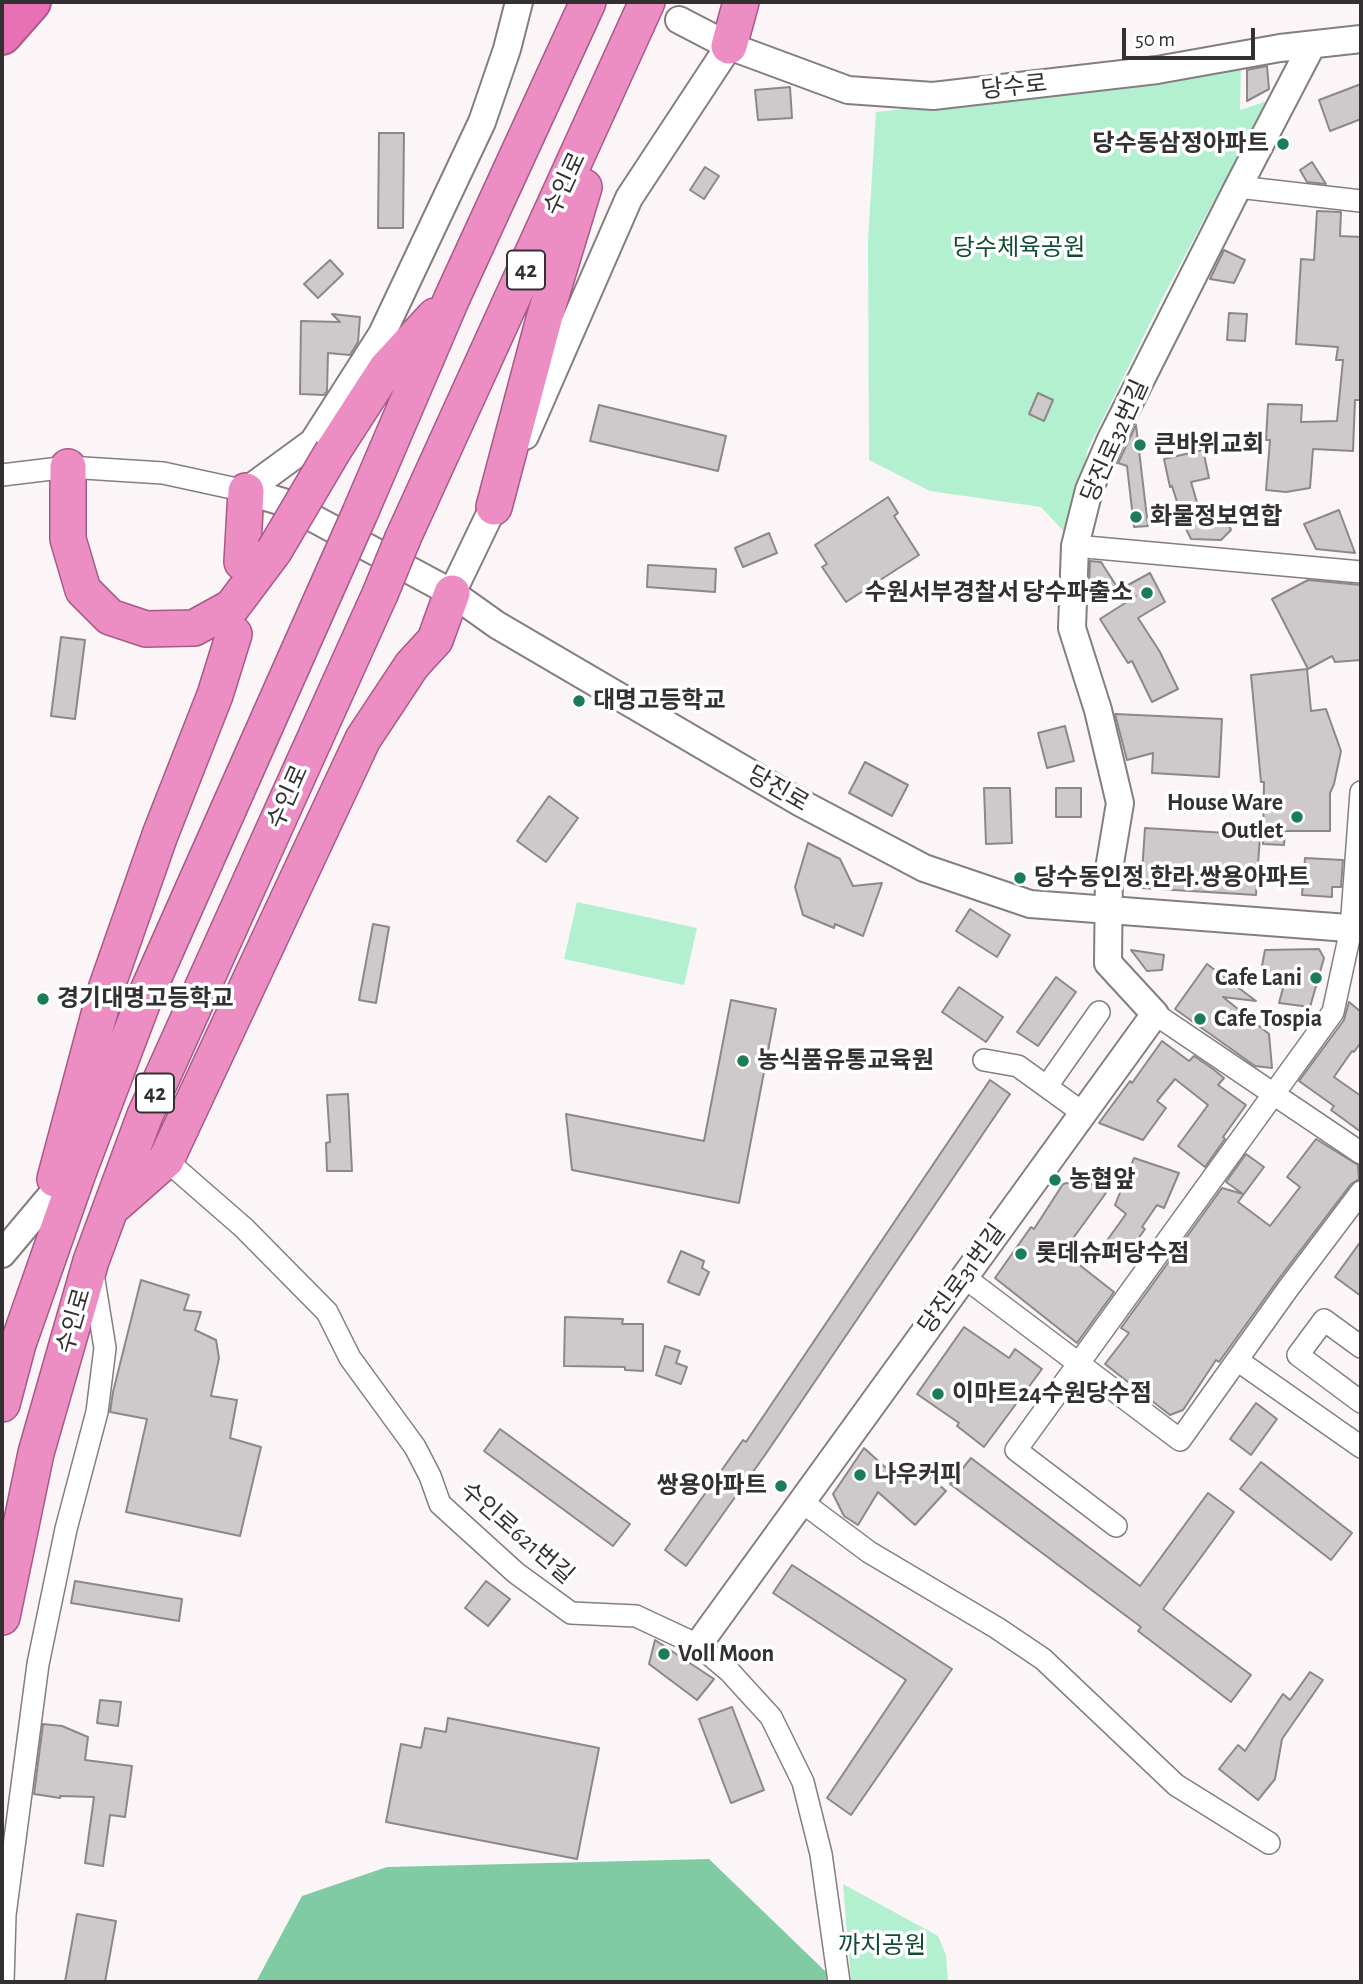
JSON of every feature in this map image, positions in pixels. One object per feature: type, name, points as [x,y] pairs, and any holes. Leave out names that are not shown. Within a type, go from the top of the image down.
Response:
[{"type":"highway","points":[[2,35],[30,2]]},
{"type":"highway","name":"수인로","points":[[2,1404],[18,1344],[78,1173],[142,1004],[360,513],[452,298],[588,2]]},
{"type":"highway","name":"수인로","points":[[2,1617],[36,1453],[91,1261],[145,1115],[647,2]]},
{"type":"highway","points":[[729,46],[741,2]]},
{"type":"highway","points":[[494,507],[544,319],[624,55]]},
{"type":"highway","points":[[68,467],[68,539],[83,590],[110,617],[146,629],[194,628],[232,607],[274,551],[333,451],[386,369],[452,298]]},
{"type":"highway","points":[[242,562],[246,491]]},
{"type":"highway","points":[[112,1207],[166,1160],[356,751],[412,665],[435,640],[452,593]]},
{"type":"highway","points":[[18,1344],[49,1198],[105,992],[160,835],[215,695],[234,634]]},
{"type":"street","points":[[2,475],[68,467],[163,473],[246,491],[313,442],[382,334],[482,122],[508,49],[519,2]]},
{"type":"street","name":"당수로","points":[[679,20],[729,46],[848,90],[933,96],[1157,71],[1280,48],[1361,39]]},
{"type":"street","name":"당진로32번길","points":[[1110,910],[1109,869],[1120,803],[1098,710],[1072,628],[1074,546],[1089,490],[1111,439],[1312,45]]},
{"type":"street","points":[[452,593],[494,507],[629,198],[729,46]]},
{"type":"street","points":[[1238,187],[1361,201]]},
{"type":"street","name":"당진로","points":[[246,491],[283,502],[452,593],[497,625],[801,803],[924,868],[1030,904],[1356,929]]},
{"type":"street","points":[[1074,546],[1361,572]]},
{"type":"street","points":[[1116,1526],[1016,1450],[1333,1012],[1356,929],[1361,792]]},
{"type":"street","points":[[1110,910],[1108,963],[1155,1014],[1361,1153]]},
{"type":"street","points":[[1046,1086],[1098,1012]]},
{"type":"street","name":"당진로31번길","points":[[698,1645],[1155,1014]]},
{"type":"street","points":[[984,1060],[1018,1066],[1083,1113]]},
{"type":"street","name":"수인로621번길","points":[[166,1160],[244,1228],[327,1312],[350,1358],[415,1447],[440,1504],[516,1573],[571,1613],[636,1616],[698,1645],[729,1671],[771,1717],[803,1782],[821,1854],[839,1982]]},
{"type":"street","points":[[964,1277],[1180,1440],[1361,1192]]},
{"type":"street","points":[[2,1254],[49,1198]]},
{"type":"street","points":[[4,1982],[5,1915],[38,1664],[66,1529],[97,1412],[105,1348],[91,1261]]},
{"type":"street","points":[[1361,1347],[1324,1320],[1298,1355],[1361,1402]]},
{"type":"street","points":[[1237,1360],[1361,1447]]},
{"type":"street","points":[[802,1502],[869,1552],[997,1628],[1043,1659],[1176,1784],[1269,1843]]},
{"type":"green space","name":"당수체육공원","points":[[1241,66],[1240,110],[1267,101],[1163,297],[1087,451],[1084,475],[1066,534],[1041,507],[930,491],[869,460],[868,240],[876,112]]},
{"type":"green space","points":[[577,902],[697,928],[684,985],[564,959]]},
{"type":"green space","points":[[709,1859],[826,1972],[827,1982],[256,1982],[302,1896],[387,1867]]},
{"type":"green space","name":"까치공원","points":[[843,1884],[938,1936],[946,1955],[948,1982],[851,1982]]},
{"type":"building","points":[[1267,66],[1269,89],[1247,101],[1247,70]]},
{"type":"building","points":[[1361,84],[1361,119],[1330,131],[1319,100]]},
{"type":"building","points":[[790,87],[792,118],[758,120],[755,90]]},
{"type":"building","points":[[379,133],[404,133],[403,228],[378,228]]},
{"type":"building","points":[[1312,162],[1326,184],[1307,182],[1300,170]]},
{"type":"building","points":[[705,167],[719,176],[704,199],[690,190]]},
{"type":"building","points":[[1317,211],[1341,212],[1340,236],[1361,237],[1361,400],[1355,400],[1353,451],[1313,449],[1310,488],[1286,492],[1266,490],[1270,440],[1266,440],[1268,404],[1302,405],[1301,422],[1337,421],[1343,360],[1336,360],[1338,347],[1296,344],[1301,259],[1314,260]]},
{"type":"building","points":[[1224,250],[1245,260],[1234,283],[1210,279]]},
{"type":"building","points":[[330,260],[343,274],[318,298],[304,284]]},
{"type":"building","points":[[1229,313],[1247,314],[1245,341],[1227,340]]},
{"type":"building","points":[[332,314],[360,317],[358,342],[350,355],[328,353],[327,391],[324,395],[300,394],[301,321],[340,322]]},
{"type":"building","points":[[1038,393],[1053,400],[1044,421],[1029,414]]},
{"type":"building","points":[[599,405],[726,436],[718,471],[590,441]]},
{"type":"building","points":[[1136,425],[1148,526],[1134,527],[1127,466],[1118,463]]},
{"type":"building","points":[[1203,450],[1209,478],[1191,482],[1203,523],[1224,514],[1231,530],[1221,540],[1191,539],[1172,486],[1170,487],[1164,459]]},
{"type":"building","points":[[888,497],[898,513],[894,516],[919,555],[846,602],[822,567],[827,564],[815,545]]},
{"type":"building","points":[[1339,510],[1355,553],[1316,549],[1304,524]]},
{"type":"building","points":[[769,533],[777,553],[743,567],[735,548]]},
{"type":"building","points":[[1090,561],[1101,562],[1119,590],[1150,573],[1165,602],[1138,618],[1160,652],[1178,689],[1152,702],[1132,661],[1128,663],[1100,619],[1136,596],[1089,589]]},
{"type":"building","points":[[648,565],[716,569],[715,592],[647,587]]},
{"type":"building","points":[[1308,580],[1361,585],[1361,660],[1335,662],[1332,656],[1308,669],[1272,599]]},
{"type":"building","points":[[61,637],[85,640],[75,719],[51,716]]},
{"type":"building","points":[[1307,669],[1311,711],[1326,709],[1341,751],[1330,793],[1330,831],[1285,831],[1284,845],[1263,844],[1264,782],[1261,782],[1251,675]]},
{"type":"building","points":[[1115,714],[1222,719],[1219,777],[1152,773],[1153,753],[1127,760]]},
{"type":"building","points":[[1065,726],[1074,761],[1047,768],[1038,733]]},
{"type":"building","points":[[865,762],[908,785],[892,816],[849,793]]},
{"type":"building","points":[[984,788],[1010,788],[1012,843],[986,844]]},
{"type":"building","points":[[1056,788],[1081,788],[1081,817],[1056,817]]},
{"type":"building","points":[[549,796],[578,818],[546,862],[517,841]]},
{"type":"building","points":[[1145,828],[1260,835],[1256,895],[1141,888]]},
{"type":"building","points":[[808,843],[840,859],[853,886],[882,883],[863,936],[803,915],[795,887]]},
{"type":"building","points":[[1305,858],[1343,860],[1341,887],[1332,887],[1332,897],[1302,895]]},
{"type":"building","points":[[970,909],[1010,935],[997,957],[956,931]]},
{"type":"building","points":[[373,924],[389,927],[376,1003],[359,1000]]},
{"type":"building","points":[[1319,949],[1324,958],[1310,1007],[1279,1003],[1283,988],[1269,985],[1261,971],[1265,950]]},
{"type":"building","points":[[1131,950],[1164,955],[1162,970],[1147,971]]},
{"type":"building","points":[[1207,964],[1256,1001],[1223,997],[1269,1034],[1272,1068],[1255,1066],[1175,1009]]},
{"type":"building","points":[[1056,977],[1076,992],[1038,1046],[1017,1032]]},
{"type":"building","points":[[959,987],[1003,1017],[986,1042],[942,1012]]},
{"type":"building","name":"농식품유통교육원","points":[[731,1000],[776,1009],[739,1203],[572,1170],[566,1114],[704,1141]]},
{"type":"building","points":[[1349,1002],[1361,1012],[1361,1042],[1334,1077],[1361,1096],[1361,1132],[1331,1110],[1334,1106],[1299,1081],[1344,1020]]},
{"type":"building","points":[[1162,1041],[1189,1061],[1194,1056],[1213,1069],[1224,1078],[1218,1085],[1246,1105],[1205,1167],[1178,1146],[1208,1105],[1175,1079],[1157,1101],[1166,1108],[1143,1140],[1099,1123]]},
{"type":"building","points":[[990,1080],[1010,1094],[765,1455],[686,1566],[665,1550],[743,1440],[746,1442]]},
{"type":"building","points":[[348,1094],[352,1171],[327,1171],[326,1143],[330,1142],[327,1095]]},
{"type":"building","points":[[1316,1139],[1358,1165],[1359,1179],[1351,1184],[1219,1362],[1216,1360],[1183,1410],[1170,1415],[1105,1364],[1129,1333],[1121,1328],[1222,1188],[1243,1194],[1226,1182],[1246,1154],[1264,1167],[1238,1202],[1270,1226],[1300,1187],[1287,1177]]},
{"type":"building","points":[[1134,1158],[1179,1173],[1164,1208],[1157,1205],[1142,1227],[1145,1229],[1123,1260],[1103,1246],[1126,1214],[1115,1205]]},
{"type":"building","points":[[1082,1179],[1106,1193],[1063,1252],[1114,1292],[1077,1343],[995,1278],[1031,1227],[1034,1229],[1063,1184]]},
{"type":"building","points":[[1361,1241],[1361,1296],[1335,1277]]},
{"type":"building","points":[[681,1251],[704,1261],[702,1268],[709,1272],[699,1295],[668,1282]]},
{"type":"building","points":[[141,1280],[189,1295],[184,1310],[201,1312],[195,1330],[216,1340],[219,1358],[211,1396],[237,1400],[230,1438],[261,1447],[240,1536],[126,1512],[147,1419],[110,1412]]},
{"type":"building","points":[[565,1317],[623,1319],[622,1324],[643,1324],[643,1371],[625,1370],[625,1367],[564,1366]]},
{"type":"building","points":[[964,1327],[1009,1358],[1015,1349],[1042,1369],[984,1447],[957,1426],[959,1423],[917,1394]]},
{"type":"building","points":[[665,1346],[680,1351],[676,1363],[687,1367],[681,1384],[656,1375]]},
{"type":"building","points":[[1256,1403],[1277,1419],[1251,1455],[1230,1439]]},
{"type":"building","points":[[500,1429],[630,1524],[613,1546],[484,1451]]},
{"type":"building","points":[[864,1448],[906,1486],[921,1469],[946,1491],[915,1525],[878,1492],[858,1525],[844,1516],[833,1494]]},
{"type":"building","points":[[971,1458],[1140,1586],[1208,1493],[1234,1512],[1163,1609],[1251,1675],[1231,1702],[1138,1631],[1141,1627],[950,1484]]},
{"type":"building","points":[[1261,1462],[1352,1533],[1331,1560],[1240,1489]]},
{"type":"building","points":[[792,1565],[952,1669],[851,1815],[827,1798],[906,1680],[773,1593]]},
{"type":"building","points":[[75,1581],[182,1599],[179,1621],[71,1603]]},
{"type":"building","points":[[486,1581],[510,1599],[488,1626],[465,1608]]},
{"type":"building","points":[[655,1640],[714,1679],[697,1700],[649,1664]]},
{"type":"building","points":[[1310,1672],[1323,1680],[1282,1739],[1275,1779],[1258,1800],[1219,1769],[1238,1745],[1245,1751],[1283,1694],[1290,1700]]},
{"type":"building","points":[[100,1700],[121,1702],[118,1726],[97,1723]]},
{"type":"building","points":[[732,1707],[764,1790],[731,1803],[699,1719]]},
{"type":"building","points":[[448,1718],[599,1748],[577,1859],[386,1822],[401,1744],[421,1748],[425,1728],[446,1732]]},
{"type":"building","points":[[43,1724],[62,1726],[88,1737],[85,1760],[132,1766],[125,1817],[110,1815],[103,1866],[85,1863],[94,1797],[60,1798],[34,1794]]},
{"type":"building","points":[[77,1914],[116,1921],[105,1982],[65,1982]]},
{"type":"place","name":"당수동삼정아파트","points":[[1283,144]]},
{"type":"place","name":"큰바위교회","points":[[1140,445]]},
{"type":"place","name":"화물정보연합","points":[[1136,517]]},
{"type":"place","name":"수원서부경찰서 당수파출소","points":[[1147,593]]},
{"type":"place","name":"대명고등학교","points":[[579,701]]},
{"type":"place","name":"House Ware Outlet","points":[[1297,817]]},
{"type":"place","name":"당수동인정.한라.쌍용아파트","points":[[1020,878]]},
{"type":"place","name":"Cafe Lani","points":[[1316,978]]},
{"type":"place","name":"경기대명고등학교","points":[[43,999]]},
{"type":"place","name":"Cafe Tospia","points":[[1200,1019]]},
{"type":"place","name":"농식품유통교육원","points":[[743,1061]]},
{"type":"place","name":"농협앞","points":[[1055,1180]]},
{"type":"place","name":"롯데슈퍼당수점","points":[[1021,1254]]},
{"type":"place","name":"이마트24수원당수점","points":[[938,1394]]},
{"type":"place","name":"나우커피","points":[[860,1475]]},
{"type":"place","name":"쌍용아파트","points":[[781,1486]]},
{"type":"place","name":"Voll Moon","points":[[664,1654]]}]
